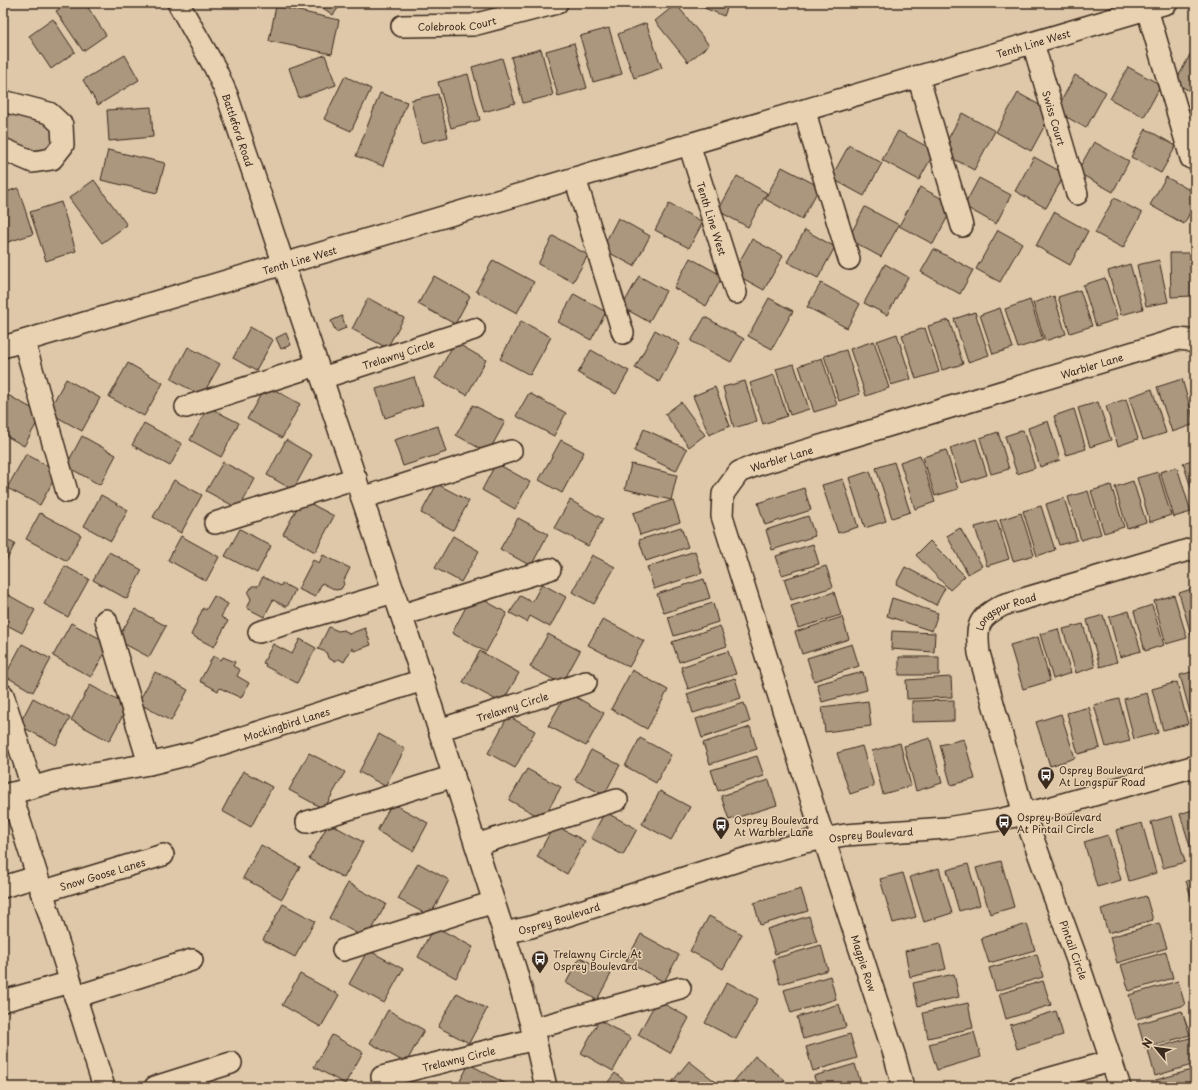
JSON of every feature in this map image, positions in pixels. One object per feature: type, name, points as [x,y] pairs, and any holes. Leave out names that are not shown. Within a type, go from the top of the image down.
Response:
[{"type":"street","name":"Battleford Road","points":[[178,3],[207,54],[227,95],[284,264]]},
{"type":"street","name":"Colebrook Court","points":[[402,26],[473,25],[556,3]]},
{"type":"street","name":"Tenth Line West","points":[[3,347],[1167,3]]},
{"type":"street","points":[[1147,9],[1191,158]]},
{"type":"street","name":"Swiss Court","points":[[1033,42],[1077,194]]},
{"type":"street","points":[[918,76],[962,226]]},
{"type":"street","points":[[3,101],[48,113],[62,125],[63,145],[52,159],[33,162],[3,150]]},
{"type":"street","points":[[805,110],[812,138],[849,259]]},
{"type":"street","name":"Tenth Line West","points":[[690,144],[736,293]]},
{"type":"street","points":[[575,178],[623,333]]},
{"type":"street","points":[[284,264],[402,615],[476,845],[534,1034],[546,1087]]},
{"type":"street","name":"Trelawny Circle","points":[[186,407],[474,330]]},
{"type":"street","name":"Warbler Lane","points":[[824,838],[722,516],[723,494],[739,472],[1178,339],[1188,340],[1195,343]]},
{"type":"street","points":[[24,341],[68,492]]},
{"type":"street","points":[[362,498],[511,451]]},
{"type":"street","points":[[215,523],[356,478]]},
{"type":"street","name":"Longspur Road","points":[[1024,814],[979,653],[977,634],[981,622],[989,612],[1003,605],[1195,548]]},
{"type":"street","points":[[402,615],[550,569]]},
{"type":"street","points":[[258,632],[394,592]]},
{"type":"street","points":[[106,620],[149,764]]},
{"type":"street","name":"Mockingbird Lanes","points":[[7,795],[32,787],[149,764],[190,754],[423,680]]},
{"type":"street","name":"Trelawny Circle","points":[[439,730],[586,682]]},
{"type":"street","points":[[3,695],[32,787]]},
{"type":"street","name":"Osprey Boulevard","points":[[504,934],[531,927],[737,861],[786,847],[824,838],[880,832],[946,828],[1024,814],[1195,766]]},
{"type":"street","points":[[307,822],[454,776]]},
{"type":"street","points":[[7,795],[39,885],[104,1087]]},
{"type":"street","points":[[476,845],[617,800]]},
{"type":"street","name":"Pintail Circle","points":[[1024,814],[1080,968],[1120,1087]]},
{"type":"street","name":"Magpie Row","points":[[824,838],[895,1057],[903,1087]]},
{"type":"street","name":"Snow Goose Lanes","points":[[3,887],[39,885],[163,855]]},
{"type":"street","points":[[343,950],[494,902]]},
{"type":"street","points":[[3,1001],[73,990],[192,960]]},
{"type":"street","name":"Trelawny Circle","points":[[382,1077],[534,1034],[680,988]]},
{"type":"street","points":[[1018,1087],[1111,1061]]},
{"type":"street","points":[[155,1087],[231,1063]]},
{"type":"shaded area","points":[[3,112],[40,121],[51,128],[55,137],[51,147],[42,153],[29,150],[3,139]]},
{"type":"building","points":[[68,3],[85,3],[106,35],[83,51],[56,11]]},
{"type":"building","points":[[316,3],[342,3],[333,15]]},
{"type":"building","points":[[692,3],[729,3],[724,16]]},
{"type":"building","points":[[676,4],[709,45],[688,62],[655,21]]},
{"type":"building","points":[[276,6],[339,20],[332,54],[269,41]]},
{"type":"building","points":[[53,19],[75,52],[51,69],[29,36]]},
{"type":"building","points":[[646,23],[662,68],[634,78],[618,34]]},
{"type":"building","points":[[609,28],[622,74],[593,82],[580,36]]},
{"type":"building","points":[[574,43],[587,88],[558,96],[546,51]]},
{"type":"building","points":[[1194,47],[1195,48],[1195,94],[1175,83]]},
{"type":"building","points":[[541,49],[553,95],[523,103],[511,57]]},
{"type":"building","points":[[125,55],[139,80],[98,105],[83,80]]},
{"type":"building","points":[[325,55],[336,85],[299,98],[289,68]]},
{"type":"building","points":[[502,58],[515,103],[484,112],[472,67]]},
{"type":"building","points":[[1128,67],[1161,85],[1144,117],[1110,99]]},
{"type":"building","points":[[468,74],[480,120],[451,128],[438,82]]},
{"type":"building","points":[[1075,75],[1106,92],[1086,128],[1056,111]]},
{"type":"building","points":[[345,76],[371,89],[351,131],[324,119]]},
{"type":"building","points":[[380,93],[407,102],[383,166],[356,156]]},
{"type":"building","points":[[1018,93],[1052,112],[1031,151],[996,132]]},
{"type":"building","points":[[438,94],[448,137],[421,143],[411,100]]},
{"type":"building","points":[[151,107],[153,137],[109,141],[107,110]]},
{"type":"building","points":[[962,113],[995,131],[974,170],[941,152]]},
{"type":"building","points":[[1146,129],[1176,146],[1161,173],[1131,157]]},
{"type":"building","points":[[898,131],[935,151],[919,180],[882,160]]},
{"type":"building","points":[[1094,142],[1129,161],[1113,192],[1077,172]]},
{"type":"building","points":[[849,145],[882,163],[864,196],[831,178]]},
{"type":"building","points":[[108,150],[165,163],[157,193],[101,180]]},
{"type":"building","points":[[1034,157],[1065,174],[1046,208],[1015,191]]},
{"type":"building","points":[[782,167],[820,187],[802,219],[765,199]]},
{"type":"building","points":[[737,176],[767,193],[748,227],[718,211]]},
{"type":"building","points":[[1166,177],[1195,193],[1195,203],[1184,224],[1150,205]]},
{"type":"building","points":[[979,178],[1011,195],[996,224],[964,206]]},
{"type":"building","points":[[94,180],[127,225],[102,243],[69,198]]},
{"type":"building","points":[[920,187],[954,205],[933,244],[899,226]]},
{"type":"building","points":[[18,188],[33,234],[5,243],[3,238],[3,193]]},
{"type":"building","points":[[1114,198],[1142,213],[1123,248],[1095,233]]},
{"type":"building","points":[[61,202],[76,251],[46,261],[30,212]]},
{"type":"building","points":[[669,204],[703,222],[689,248],[655,230]]},
{"type":"building","points":[[865,207],[899,225],[881,257],[848,239]]},
{"type":"building","points":[[1054,212],[1088,231],[1070,265],[1036,246]]},
{"type":"building","points":[[618,218],[650,236],[634,266],[602,249]]},
{"type":"building","points":[[805,230],[835,247],[818,278],[787,262]]},
{"type":"building","points":[[998,230],[1022,243],[1000,282],[976,269]]},
{"type":"building","points":[[553,236],[588,255],[573,282],[538,264]]},
{"type":"building","points":[[752,239],[783,256],[764,290],[733,273]]},
{"type":"building","points":[[934,249],[973,270],[960,294],[921,272]]},
{"type":"building","points":[[1170,253],[1191,253],[1192,296],[1171,297]]},
{"type":"building","points":[[690,258],[723,276],[706,306],[674,288]]},
{"type":"building","points":[[493,260],[534,282],[517,313],[476,291]]},
{"type":"building","points":[[1159,260],[1168,302],[1146,306],[1137,265]]},
{"type":"building","points":[[885,264],[908,277],[887,315],[864,303]]},
{"type":"building","points":[[1130,264],[1143,309],[1121,315],[1108,271]]},
{"type":"building","points":[[434,276],[470,296],[455,324],[418,304]]},
{"type":"building","points":[[639,276],[666,291],[649,322],[622,307]]},
{"type":"building","points":[[1105,278],[1118,319],[1096,326],[1083,285]]},
{"type":"building","points":[[821,283],[860,304],[847,328],[807,307]]},
{"type":"building","points":[[1080,290],[1092,326],[1070,333],[1058,297]]},
{"type":"building","points":[[574,294],[606,312],[591,340],[558,322]]},
{"type":"building","points":[[1054,296],[1066,334],[1045,341],[1033,303]]},
{"type":"building","points":[[368,298],[404,318],[387,348],[352,329]]},
{"type":"building","points":[[769,298],[793,311],[772,349],[748,336]]},
{"type":"building","points":[[1030,300],[1043,340],[1018,348],[1005,309]]},
{"type":"building","points":[[1000,308],[1013,348],[993,354],[980,315]]},
{"type":"building","points":[[975,312],[989,355],[968,362],[954,319]]},
{"type":"building","points":[[342,316],[346,328],[336,332],[331,321]]},
{"type":"building","points":[[705,317],[744,339],[731,362],[691,341]]},
{"type":"building","points":[[949,320],[963,364],[942,370],[928,326]]},
{"type":"building","points":[[521,321],[551,337],[530,375],[500,359]]},
{"type":"building","points":[[250,327],[273,340],[256,371],[233,358]]},
{"type":"building","points":[[925,328],[939,372],[916,379],[902,335]]},
{"type":"building","points":[[655,330],[680,344],[659,382],[635,368]]},
{"type":"building","points":[[286,333],[291,345],[281,349],[276,338]]},
{"type":"building","points":[[897,334],[911,379],[891,385],[877,341]]},
{"type":"building","points":[[874,341],[889,388],[866,396],[850,349]]},
{"type":"building","points":[[455,342],[486,360],[467,395],[435,378]]},
{"type":"building","points":[[188,347],[220,364],[202,396],[171,379]]},
{"type":"building","points":[[591,350],[629,371],[616,394],[578,373]]},
{"type":"building","points":[[846,350],[860,394],[839,401],[824,356]]},
{"type":"building","points":[[822,358],[837,405],[814,412],[799,366]]},
{"type":"building","points":[[128,363],[163,383],[144,416],[109,397]]},
{"type":"building","points":[[794,364],[809,409],[790,415],[776,369]]},
{"type":"building","points":[[774,375],[787,416],[763,424],[750,383]]},
{"type":"building","points":[[414,377],[423,405],[385,418],[376,389]]},
{"type":"building","points":[[66,379],[100,398],[82,431],[48,412]]},
{"type":"building","points":[[1182,379],[1195,424],[1172,432],[1157,387]]},
{"type":"building","points":[[745,381],[757,421],[734,428],[723,387]]},
{"type":"building","points":[[266,385],[300,404],[282,438],[247,419]]},
{"type":"building","points":[[715,387],[730,426],[709,435],[693,396]]},
{"type":"building","points":[[1152,389],[1166,433],[1143,440],[1129,397]]},
{"type":"building","points":[[529,393],[566,413],[554,436],[516,416]]},
{"type":"building","points":[[6,394],[42,414],[24,446],[3,434],[3,401]]},
{"type":"building","points":[[1126,399],[1138,439],[1118,446],[1106,406]]},
{"type":"building","points":[[681,402],[705,435],[689,447],[665,414]]},
{"type":"building","points":[[1098,402],[1111,440],[1090,447],[1078,408]]},
{"type":"building","points":[[473,405],[505,422],[488,453],[456,435]]},
{"type":"building","points":[[208,407],[239,423],[221,457],[190,440]]},
{"type":"building","points":[[1074,409],[1086,449],[1066,455],[1054,416]]},
{"type":"building","points":[[1048,421],[1060,460],[1040,467],[1028,428]]},
{"type":"building","points":[[144,423],[182,444],[170,466],[132,445]]},
{"type":"building","points":[[438,426],[446,452],[403,466],[394,440]]},
{"type":"building","points":[[644,429],[687,449],[676,471],[634,451]]},
{"type":"building","points":[[1023,430],[1035,468],[1017,474],[1005,436]]},
{"type":"building","points":[[998,432],[1009,469],[991,474],[980,438]]},
{"type":"building","points":[[82,436],[116,455],[100,485],[66,466]]},
{"type":"building","points":[[976,439],[987,475],[961,483],[950,448]]},
{"type":"building","points":[[286,440],[312,455],[293,490],[267,475]]},
{"type":"building","points":[[561,440],[584,452],[562,493],[539,480]]},
{"type":"building","points":[[946,450],[958,489],[935,496],[923,457]]},
{"type":"building","points":[[26,454],[58,472],[40,505],[7,488]]},
{"type":"building","points":[[920,455],[935,502],[915,509],[900,462]]},
{"type":"building","points":[[1195,459],[1195,500],[1183,463]]},
{"type":"building","points":[[223,462],[255,479],[239,509],[206,491]]},
{"type":"building","points":[[894,462],[910,512],[892,518],[876,468]]},
{"type":"building","points":[[496,463],[530,482],[515,509],[482,490]]},
{"type":"building","points":[[631,464],[677,475],[671,500],[625,489]]},
{"type":"building","points":[[1177,467],[1191,512],[1174,517],[1160,472]]},
{"type":"building","points":[[870,471],[886,521],[865,528],[849,478]]},
{"type":"building","points":[[1158,472],[1171,515],[1150,522],[1137,478]]},
{"type":"building","points":[[843,479],[858,527],[838,533],[822,485]]},
{"type":"building","points":[[174,480],[202,495],[181,533],[153,517]]},
{"type":"building","points":[[1133,481],[1146,522],[1127,528],[1115,487]]},
{"type":"building","points":[[437,484],[469,501],[453,530],[421,513]]},
{"type":"building","points":[[1111,485],[1124,527],[1104,533],[1091,491]]},
{"type":"building","points":[[804,488],[811,510],[765,525],[758,503]]},
{"type":"building","points":[[1088,491],[1101,534],[1081,540],[1068,497]]},
{"type":"building","points":[[101,495],[128,510],[111,541],[84,526]]},
{"type":"building","points":[[1064,498],[1077,540],[1059,545],[1046,504]]},
{"type":"building","points":[[302,499],[334,516],[315,552],[283,534]]},
{"type":"building","points":[[570,500],[603,519],[588,546],[554,528]]},
{"type":"building","points":[[673,500],[680,522],[640,535],[633,513]]},
{"type":"building","points":[[1041,506],[1055,550],[1037,556],[1023,511]]},
{"type":"building","points":[[40,513],[81,535],[67,561],[26,539]]},
{"type":"building","points":[[1021,513],[1034,555],[1013,561],[1000,520]]},
{"type":"building","points":[[808,516],[815,536],[772,550],[766,530]]},
{"type":"building","points":[[518,518],[548,534],[531,566],[500,549]]},
{"type":"building","points":[[997,521],[1009,559],[987,566],[975,527]]},
{"type":"building","points":[[681,527],[688,547],[646,561],[639,540]]},
{"type":"building","points":[[960,528],[982,566],[968,574],[947,536]]},
{"type":"building","points":[[240,529],[271,546],[257,573],[225,556]]},
{"type":"building","points":[[181,536],[219,557],[206,581],[168,560]]},
{"type":"building","points":[[453,536],[479,551],[461,582],[435,568]]},
{"type":"building","points":[[3,538],[15,544],[3,567]]},
{"type":"building","points":[[930,541],[965,576],[950,590],[916,555]]},
{"type":"building","points":[[813,544],[819,564],[782,575],[776,556]]},
{"type":"building","points":[[695,551],[702,573],[654,589],[647,567]]},
{"type":"building","points":[[109,552],[142,570],[127,599],[93,580]]},
{"type":"building","points":[[323,555],[350,568],[341,589],[336,590],[322,583],[315,597],[298,589],[313,560],[319,563]]},
{"type":"building","points":[[592,555],[615,567],[594,604],[572,592]]},
{"type":"building","points":[[65,566],[89,579],[68,617],[44,604]]},
{"type":"building","points":[[826,566],[833,587],[791,600],[784,579]]},
{"type":"building","points":[[905,567],[945,588],[936,605],[896,584]]},
{"type":"building","points":[[263,577],[281,586],[282,583],[295,590],[287,607],[273,600],[264,617],[247,608],[251,599],[248,593],[252,586],[258,586]]},
{"type":"building","points":[[704,579],[710,598],[664,613],[657,594]]},
{"type":"building","points":[[542,584],[566,597],[550,627],[530,616],[527,622],[510,613],[520,596],[532,602]]},
{"type":"building","points":[[1195,588],[1195,637],[1192,638],[1179,593]]},
{"type":"building","points":[[3,592],[35,610],[22,633],[3,623]]},
{"type":"building","points":[[834,592],[841,615],[798,628],[791,606]]},
{"type":"building","points":[[473,594],[507,613],[486,652],[452,633]]},
{"type":"building","points":[[1174,595],[1187,638],[1166,644],[1154,601]]},
{"type":"building","points":[[214,596],[228,604],[221,617],[228,621],[214,647],[191,635],[203,608],[206,610]]},
{"type":"building","points":[[892,598],[938,613],[932,631],[887,616]]},
{"type":"building","points":[[713,603],[718,622],[674,636],[668,617]]},
{"type":"building","points":[[1152,605],[1164,645],[1145,651],[1134,611]]},
{"type":"building","points":[[135,609],[166,626],[149,657],[117,640]]},
{"type":"building","points":[[1129,611],[1141,651],[1120,657],[1109,617]]},
{"type":"building","points":[[1103,615],[1117,662],[1100,667],[1087,620]]},
{"type":"building","points":[[842,617],[849,639],[802,654],[795,632]]},
{"type":"building","points":[[603,619],[644,641],[629,667],[588,645]]},
{"type":"building","points":[[71,623],[110,644],[91,677],[53,656]]},
{"type":"building","points":[[1083,624],[1095,667],[1076,673],[1063,629]]},
{"type":"building","points":[[720,626],[727,646],[679,662],[672,642]]},
{"type":"building","points":[[329,627],[338,631],[343,630],[349,634],[365,628],[371,645],[354,651],[352,648],[344,662],[339,659],[334,661],[328,658],[326,652],[318,649]]},
{"type":"building","points":[[1058,629],[1071,673],[1053,679],[1040,634]]},
{"type":"building","points":[[892,631],[935,633],[934,652],[891,649]]},
{"type":"building","points":[[548,634],[580,651],[562,684],[530,667]]},
{"type":"building","points":[[1038,637],[1050,681],[1023,689],[1010,645]]},
{"type":"building","points":[[300,639],[316,648],[297,683],[265,666],[266,664],[263,663],[273,644],[292,654]]},
{"type":"building","points":[[22,644],[51,659],[33,692],[5,676]]},
{"type":"building","points":[[852,644],[859,666],[814,681],[807,658]]},
{"type":"building","points":[[480,651],[519,673],[502,703],[463,682]]},
{"type":"building","points":[[728,651],[736,674],[688,689],[681,667]]},
{"type":"building","points":[[213,656],[221,660],[223,657],[235,662],[233,666],[240,670],[237,676],[249,683],[241,698],[220,688],[218,691],[200,681]]},
{"type":"building","points":[[899,657],[939,657],[939,675],[899,675]]},
{"type":"building","points":[[632,670],[668,690],[647,729],[611,709]]},
{"type":"building","points":[[1195,671],[1195,723],[1193,724],[1180,675]]},
{"type":"building","points":[[155,672],[188,690],[171,721],[138,703]]},
{"type":"building","points":[[863,672],[867,690],[822,702],[817,684]]},
{"type":"building","points":[[951,677],[952,697],[907,699],[906,680]]},
{"type":"building","points":[[735,678],[741,698],[693,713],[687,694]]},
{"type":"building","points":[[1177,682],[1188,724],[1163,730],[1152,689]]},
{"type":"building","points":[[90,685],[128,706],[109,741],[71,720]]},
{"type":"building","points":[[567,692],[604,713],[586,746],[548,726]]},
{"type":"building","points":[[1147,693],[1158,733],[1134,739],[1124,699]]},
{"type":"building","points":[[33,698],[70,718],[56,745],[19,725]]},
{"type":"building","points":[[1119,699],[1130,741],[1106,747],[1094,705]]},
{"type":"building","points":[[954,700],[954,721],[912,722],[912,701]]},
{"type":"building","points":[[868,701],[871,726],[825,732],[822,707]]},
{"type":"building","points":[[744,703],[750,722],[702,738],[696,719]]},
{"type":"building","points":[[1089,707],[1100,748],[1078,754],[1067,713]]},
{"type":"building","points":[[1061,714],[1075,758],[1050,766],[1036,722]]},
{"type":"building","points":[[508,716],[535,731],[515,768],[488,753]]},
{"type":"building","points":[[750,727],[757,749],[710,764],[703,743]]},
{"type":"building","points":[[379,734],[405,749],[385,786],[359,772]]},
{"type":"building","points":[[640,738],[671,755],[656,783],[625,766]]},
{"type":"building","points":[[930,738],[942,783],[916,791],[904,746]]},
{"type":"building","points":[[964,739],[975,779],[951,785],[940,745]]},
{"type":"building","points":[[900,743],[911,786],[883,794],[872,751]]},
{"type":"building","points":[[862,746],[874,786],[850,794],[837,753]]},
{"type":"building","points":[[591,750],[620,765],[604,795],[575,780]]},
{"type":"building","points":[[309,753],[345,772],[324,809],[289,790]]},
{"type":"building","points":[[757,756],[764,776],[718,791],[711,770]]},
{"type":"building","points":[[527,769],[561,787],[543,819],[509,800]]},
{"type":"building","points":[[243,771],[272,787],[251,827],[222,811]]},
{"type":"building","points":[[769,780],[777,805],[729,820],[721,796]]},
{"type":"building","points":[[660,791],[690,807],[671,840],[642,824]]},
{"type":"building","points":[[392,803],[428,823],[413,851],[377,831]]},
{"type":"building","points":[[1195,809],[1195,859],[1194,859],[1180,814]]},
{"type":"building","points":[[605,812],[637,829],[623,855],[591,838]]},
{"type":"building","points":[[1172,816],[1185,862],[1163,868],[1151,822]]},
{"type":"building","points":[[329,823],[363,842],[344,878],[309,859]]},
{"type":"building","points":[[1142,823],[1156,873],[1129,881],[1116,830]]},
{"type":"building","points":[[554,825],[585,841],[567,874],[537,857]]},
{"type":"building","points":[[1108,835],[1121,880],[1097,887],[1084,842]]},
{"type":"building","points":[[261,845],[300,867],[282,899],[243,878]]},
{"type":"building","points":[[1001,861],[1014,907],[990,914],[976,868]]},
{"type":"building","points":[[418,863],[449,880],[430,916],[398,899]]},
{"type":"building","points":[[968,864],[980,905],[959,911],[947,870]]},
{"type":"building","points":[[939,868],[952,913],[924,922],[910,877]]},
{"type":"building","points":[[903,873],[916,917],[893,923],[880,879]]},
{"type":"building","points":[[1195,879],[1195,902],[1193,903],[1186,881]]},
{"type":"building","points":[[348,883],[386,904],[367,939],[329,918]]},
{"type":"building","points":[[801,889],[808,911],[760,925],[754,903]]},
{"type":"building","points":[[1146,896],[1153,920],[1108,933],[1101,909]]},
{"type":"building","points":[[283,904],[315,921],[295,957],[263,940]]},
{"type":"building","points":[[709,916],[742,934],[723,969],[690,951]]},
{"type":"building","points":[[809,916],[817,942],[775,954],[767,929]]},
{"type":"building","points":[[1159,923],[1167,948],[1117,963],[1110,937]]},
{"type":"building","points":[[1027,924],[1035,950],[989,963],[981,938]]},
{"type":"building","points":[[434,926],[473,947],[456,978],[418,957]]},
{"type":"building","points":[[641,934],[679,955],[664,982],[626,961]]},
{"type":"building","points":[[940,944],[946,969],[910,977],[905,951]]},
{"type":"building","points":[[821,945],[828,970],[780,984],[773,959]]},
{"type":"building","points":[[368,950],[403,969],[384,1003],[349,984]]},
{"type":"building","points":[[1166,952],[1173,978],[1129,991],[1121,965]]},
{"type":"building","points":[[1037,954],[1043,977],[996,991],[989,968]]},
{"type":"building","points":[[580,957],[611,974],[597,1000],[566,983]]},
{"type":"building","points":[[300,974],[339,995],[321,1027],[282,1005]]},
{"type":"building","points":[[954,974],[959,997],[918,1006],[913,983]]},
{"type":"building","points":[[830,976],[836,999],[791,1013],[784,990]]},
{"type":"building","points":[[1043,981],[1051,1005],[1006,1019],[999,994]]},
{"type":"building","points":[[1178,981],[1185,1005],[1136,1019],[1129,995]]},
{"type":"building","points":[[727,982],[758,999],[736,1039],[705,1023]]},
{"type":"building","points":[[457,993],[487,1009],[469,1043],[438,1027]]},
{"type":"building","points":[[657,1000],[689,1018],[670,1053],[638,1035]]},
{"type":"building","points":[[968,1003],[973,1028],[928,1038],[923,1013]]},
{"type":"building","points":[[839,1004],[846,1027],[803,1039],[797,1017]]},
{"type":"building","points":[[388,1010],[424,1030],[406,1063],[370,1043]]},
{"type":"building","points":[[1056,1011],[1063,1035],[1017,1049],[1010,1025]]},
{"type":"building","points":[[1182,1011],[1190,1035],[1145,1048],[1138,1024]]},
{"type":"building","points":[[599,1020],[631,1038],[613,1071],[581,1053]]},
{"type":"building","points":[[974,1032],[981,1057],[937,1070],[929,1044]]},
{"type":"building","points":[[850,1034],[857,1058],[813,1071],[806,1047]]},
{"type":"building","points":[[332,1035],[363,1052],[345,1084],[314,1067]]},
{"type":"building","points":[[1193,1037],[1195,1042],[1195,1064],[1155,1076],[1148,1050]]},
{"type":"building","points":[[755,1056],[785,1080],[780,1087],[733,1087],[731,1085]]},
{"type":"building","points":[[689,1061],[721,1086],[668,1087]]},
{"type":"building","points":[[469,1064],[510,1086],[510,1087],[457,1087]]},
{"type":"building","points":[[855,1064],[862,1087],[817,1087],[814,1076]]},
{"type":"building","points":[[1195,1069],[1195,1087],[1158,1087],[1156,1080]]},
{"type":"building","points":[[615,1073],[632,1087],[604,1087]]},
{"type":"building","points":[[407,1080],[421,1087],[403,1087]]},
{"type":"place","name":"Osprey Boulevard At Longspur Road","points":[[1046,790]]},
{"type":"place","name":"Osprey Boulevard At Pintail Circle","points":[[1004,837]]},
{"type":"place","name":"Osprey Boulevard At Warbler Lane","points":[[721,840]]},
{"type":"place","name":"Trelawny Circle At Osprey Boulevard","points":[[540,974]]}]
